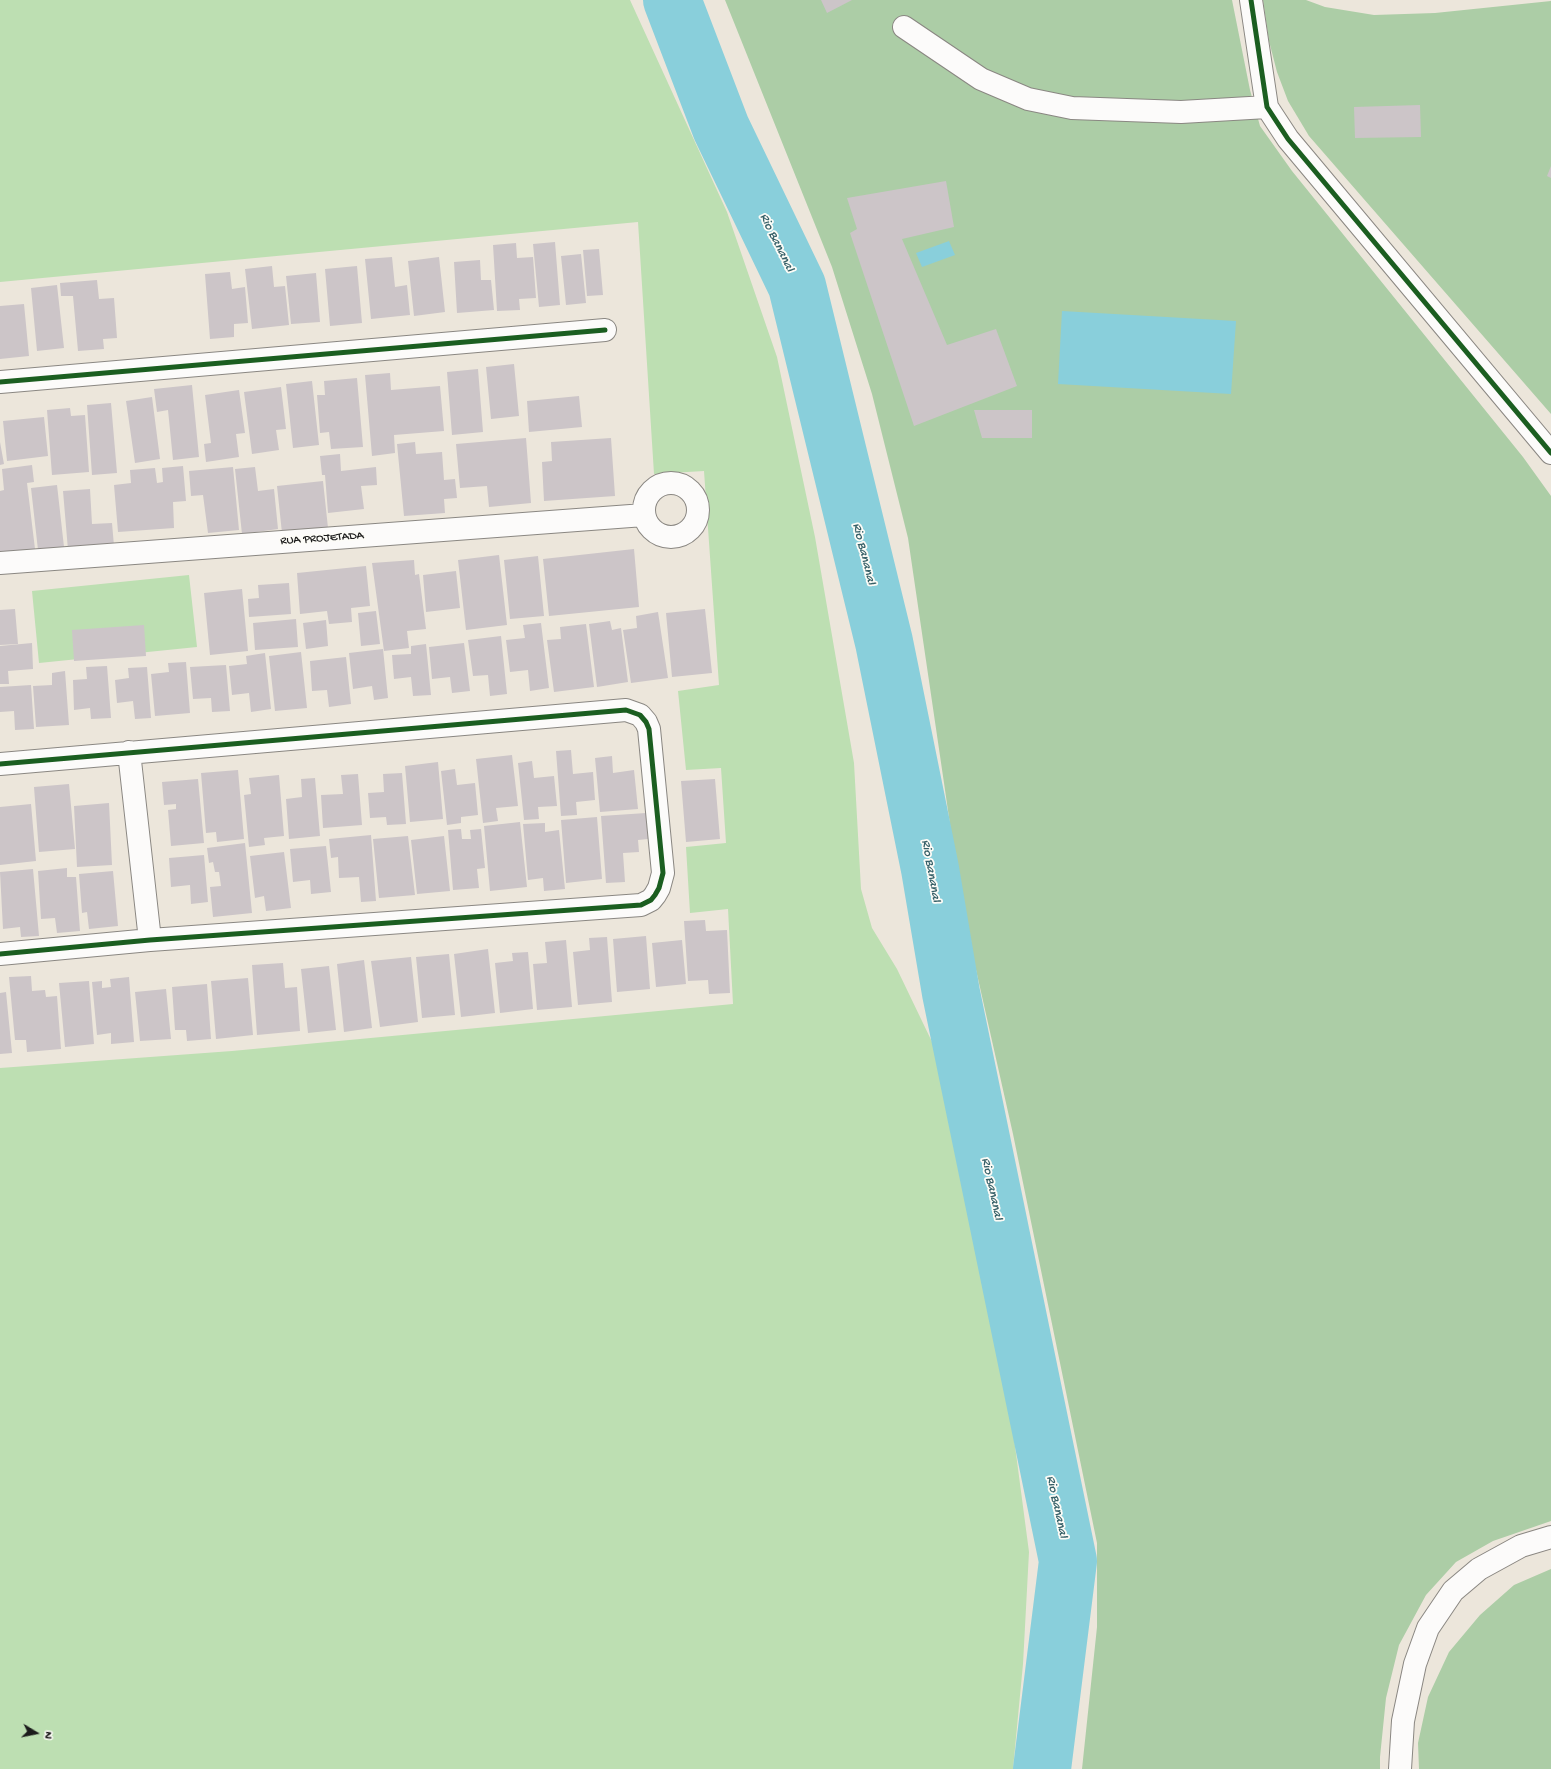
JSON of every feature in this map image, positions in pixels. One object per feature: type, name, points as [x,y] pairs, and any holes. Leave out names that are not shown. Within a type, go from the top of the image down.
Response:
[{"type":"street","points":[[1251,0],[1267,107],[1288,139],[1551,453]]},
{"type":"street","points":[[904,27],[981,79],[1028,99],[1072,108],[1181,112],[1267,107]]},
{"type":"street","points":[[0,382],[605,330]]},
{"type":"street","name":"RUA PROJETADA","points":[[0,563],[644,515]]},
{"type":"street","points":[[0,764],[618,709],[626,710],[640,715],[646,722],[649,729],[663,873],[659,888],[651,900],[641,905],[150,940],[0,954]]},
{"type":"street","points":[[129,752],[150,940]]},
{"type":"street","points":[[1400,1769],[1403,1721],[1415,1664],[1428,1628],[1453,1591],[1479,1569],[1521,1546],[1551,1537]]},
{"type":"green space","points":[[0,0],[630,0],[727,212],[777,357],[815,537],[854,763],[861,889],[872,928],[897,969],[934,1046],[962,1136],[1008,1393],[1029,1552],[1023,1664],[1013,1769],[0,1769],[0,1068],[232,1051],[733,1004],[728,909],[690,913],[686,847],[726,843],[721,768],[686,770],[678,691],[719,685],[704,471],[654,474],[638,222],[0,282]]},
{"type":"green space","points":[[725,0],[1232,0],[1250,90],[1260,126],[1292,171],[1523,457],[1551,496],[1551,1521],[1493,1541],[1456,1562],[1426,1595],[1399,1645],[1386,1698],[1380,1769],[1082,1769],[1097,1627],[1097,1543],[1013,1134],[972,952],[957,873],[908,538],[872,394],[832,267]]},
{"type":"green space","points":[[1263,0],[1306,0],[1325,7],[1374,15],[1435,13],[1551,1],[1551,414],[1309,136],[1288,101],[1277,72],[1269,41]]},
{"type":"green space","points":[[189,575],[197,647],[39,663],[32,591]]},
{"type":"green space","points":[[1551,1569],[1551,1769],[1419,1769],[1418,1743],[1428,1697],[1449,1652],[1480,1615],[1514,1585]]},
{"type":"water","points":[[949,241],[955,255],[922,267],[916,253]]},
{"type":"water","points":[[1062,311],[1236,321],[1231,394],[1058,384]]},
{"type":"building","points":[[821,0],[852,0],[827,13]]},
{"type":"building","points":[[1420,105],[1421,137],[1355,138],[1354,107]]},
{"type":"building","points":[[1551,166],[1551,178],[1547,176]]},
{"type":"building","points":[[946,181],[954,227],[902,239],[947,345],[996,329],[1017,386],[914,426],[850,233],[857,229],[847,198]]},
{"type":"building","points":[[555,242],[560,305],[539,307],[533,244]]},
{"type":"building","points":[[516,243],[517,258],[533,257],[536,298],[519,299],[520,310],[497,311],[493,245]]},
{"type":"building","points":[[599,249],[603,295],[587,296],[583,250]]},
{"type":"building","points":[[581,254],[586,303],[566,305],[561,256]]},
{"type":"building","points":[[392,257],[395,287],[407,285],[410,315],[371,319],[365,259]]},
{"type":"building","points":[[439,257],[445,312],[414,316],[408,261]]},
{"type":"building","points":[[480,260],[481,280],[491,280],[494,310],[457,313],[454,262]]},
{"type":"building","points":[[272,266],[274,287],[285,286],[289,325],[252,329],[245,269]]},
{"type":"building","points":[[357,266],[362,323],[330,326],[325,269]]},
{"type":"building","points":[[230,272],[232,289],[245,287],[248,323],[234,324],[234,337],[210,339],[205,274]]},
{"type":"building","points":[[316,273],[320,322],[291,324],[286,276]]},
{"type":"building","points":[[97,280],[99,299],[114,298],[117,338],[103,339],[104,349],[78,351],[73,296],[61,296],[60,283]]},
{"type":"building","points":[[57,285],[64,348],[37,351],[31,288]]},
{"type":"building","points":[[24,304],[29,356],[0,359],[0,306]]},
{"type":"building","points":[[514,364],[519,416],[491,419],[486,367]]},
{"type":"building","points":[[478,369],[483,432],[452,435],[447,372]]},
{"type":"building","points":[[390,373],[391,390],[440,386],[444,431],[394,435],[395,453],[372,456],[365,375]]},
{"type":"building","points":[[357,378],[363,447],[331,449],[329,432],[320,433],[317,395],[325,395],[324,381]]},
{"type":"building","points":[[312,381],[319,445],[293,448],[286,384]]},
{"type":"building","points":[[192,385],[199,457],[173,460],[168,410],[157,412],[154,389]]},
{"type":"building","points":[[281,387],[286,429],[276,430],[279,450],[252,454],[244,392]]},
{"type":"building","points":[[239,390],[245,433],[236,434],[239,457],[206,462],[204,444],[211,443],[205,395]]},
{"type":"building","points":[[579,396],[582,427],[529,432],[527,401]]},
{"type":"building","points":[[152,397],[160,459],[135,463],[126,401]]},
{"type":"building","points":[[111,403],[117,473],[92,475],[87,405]]},
{"type":"building","points":[[70,408],[71,416],[85,415],[89,472],[52,475],[47,410]]},
{"type":"building","points":[[974,410],[1032,410],[1032,438],[982,438]]},
{"type":"building","points":[[44,417],[48,456],[7,461],[3,421]]},
{"type":"building","points":[[526,438],[531,503],[489,507],[487,486],[460,488],[456,444]]},
{"type":"building","points":[[611,438],[615,496],[544,501],[542,462],[552,461],[551,442]]},
{"type":"building","points":[[0,442],[4,464],[0,465]]},
{"type":"building","points":[[415,442],[416,454],[442,452],[444,480],[455,479],[457,498],[444,499],[445,513],[404,516],[397,444]]},
{"type":"building","points":[[340,454],[341,471],[376,467],[377,485],[361,486],[364,509],[328,513],[325,475],[322,475],[320,456]]},
{"type":"building","points":[[32,465],[34,482],[27,483],[35,549],[0,553],[0,491],[4,490],[2,469]]},
{"type":"building","points":[[183,466],[186,501],[173,502],[174,528],[118,532],[114,485],[131,483],[130,470],[155,468],[157,483],[163,482],[162,468]]},
{"type":"building","points":[[233,467],[239,530],[208,533],[203,495],[191,496],[189,471]]},
{"type":"building","points":[[255,467],[258,491],[274,489],[278,529],[242,534],[235,469]]},
{"type":"building","points":[[323,481],[328,528],[282,533],[277,486]]},
{"type":"building","points":[[57,485],[64,547],[38,550],[31,488]]},
{"type":"building","points":[[90,489],[92,524],[112,523],[114,546],[68,550],[63,491]]},
{"type":"building","points":[[634,549],[639,607],[549,616],[543,559]]},
{"type":"building","points":[[499,555],[507,625],[466,630],[458,560]]},
{"type":"building","points":[[538,556],[544,616],[510,619],[504,560]]},
{"type":"building","points":[[414,560],[415,575],[419,574],[426,629],[407,631],[409,648],[384,651],[372,563]]},
{"type":"building","points":[[366,566],[370,606],[351,608],[352,622],[329,624],[327,611],[300,614],[297,573]]},
{"type":"building","points":[[456,571],[460,608],[426,612],[423,575]]},
{"type":"building","points":[[289,583],[291,614],[249,617],[248,599],[259,598],[258,585]]},
{"type":"building","points":[[242,589],[248,651],[210,655],[204,593]]},
{"type":"building","points":[[15,609],[18,644],[0,645],[0,610]]},
{"type":"building","points":[[705,609],[712,673],[672,677],[666,613]]},
{"type":"building","points":[[376,611],[380,644],[361,646],[358,613]]},
{"type":"building","points":[[658,612],[668,678],[631,683],[623,630],[637,628],[636,616]]},
{"type":"building","points":[[296,619],[298,647],[255,650],[253,623]]},
{"type":"building","points":[[326,620],[328,646],[306,649],[303,623]]},
{"type":"building","points":[[610,621],[612,630],[621,628],[628,682],[597,687],[589,624]]},
{"type":"building","points":[[541,623],[549,688],[530,691],[528,670],[510,672],[506,640],[525,638],[523,625]]},
{"type":"building","points":[[586,624],[594,687],[554,692],[547,640],[561,639],[560,627]]},
{"type":"building","points":[[144,625],[146,656],[74,661],[72,630]]},
{"type":"building","points":[[501,636],[507,694],[490,696],[488,675],[473,676],[468,640]]},
{"type":"building","points":[[32,643],[33,669],[8,671],[9,684],[0,684],[0,646]]},
{"type":"building","points":[[464,643],[470,691],[452,693],[450,677],[432,679],[429,647]]},
{"type":"building","points":[[426,644],[431,695],[413,696],[411,677],[394,679],[392,655],[411,654],[411,646]]},
{"type":"building","points":[[383,649],[388,698],[374,700],[372,686],[353,689],[349,653]]},
{"type":"building","points":[[301,652],[307,708],[275,711],[269,656]]},
{"type":"building","points":[[265,653],[271,709],[251,712],[249,693],[232,695],[229,666],[247,664],[246,656]]},
{"type":"building","points":[[346,657],[351,704],[329,707],[327,690],[312,691],[310,661]]},
{"type":"building","points":[[186,662],[190,713],[155,716],[151,674],[169,672],[168,663]]},
{"type":"building","points":[[226,665],[230,711],[212,712],[211,698],[193,699],[190,667]]},
{"type":"building","points":[[107,666],[111,718],[91,719],[90,708],[74,710],[73,680],[87,679],[86,667]]},
{"type":"building","points":[[147,667],[151,718],[135,719],[133,701],[117,703],[115,680],[129,678],[128,668]]},
{"type":"building","points":[[65,671],[69,725],[36,727],[33,686],[52,685],[52,673]]},
{"type":"building","points":[[31,685],[34,729],[15,730],[14,711],[0,712],[0,687]]},
{"type":"building","points":[[571,750],[573,774],[593,772],[595,800],[576,802],[577,815],[561,816],[556,751]]},
{"type":"building","points":[[512,755],[518,806],[496,808],[498,821],[483,823],[476,759]]},
{"type":"building","points":[[612,756],[613,773],[634,770],[638,809],[600,812],[595,758]]},
{"type":"building","points":[[532,761],[534,778],[554,776],[557,806],[538,807],[539,819],[524,820],[518,763]]},
{"type":"building","points":[[438,762],[443,819],[410,822],[405,766]]},
{"type":"building","points":[[455,769],[457,785],[475,783],[478,815],[461,817],[461,823],[447,825],[441,771]]},
{"type":"building","points":[[238,770],[244,839],[217,842],[216,832],[206,833],[201,773]]},
{"type":"building","points":[[402,773],[406,824],[387,825],[386,817],[370,818],[368,793],[384,792],[383,774]]},
{"type":"building","points":[[358,774],[362,825],[323,828],[321,795],[343,794],[341,775]]},
{"type":"building","points":[[279,775],[284,836],[264,838],[265,845],[249,847],[244,795],[251,794],[249,778]]},
{"type":"building","points":[[315,778],[320,836],[289,839],[286,799],[302,797],[301,779]]},
{"type":"building","points":[[198,779],[204,843],[171,846],[168,810],[176,809],[176,804],[164,805],[162,782]]},
{"type":"building","points":[[715,779],[720,839],[686,842],[681,781]]},
{"type":"building","points":[[69,784],[75,849],[39,852],[34,787]]},
{"type":"building","points":[[109,803],[112,865],[77,867],[74,806]]},
{"type":"building","points":[[31,804],[36,861],[0,865],[0,807]]},
{"type":"building","points":[[646,813],[648,839],[638,840],[639,852],[623,853],[625,882],[606,883],[601,816]]},
{"type":"building","points":[[597,817],[602,879],[566,883],[561,820]]},
{"type":"building","points":[[520,822],[527,887],[490,891],[484,826]]},
{"type":"building","points":[[545,823],[545,832],[559,830],[565,889],[544,891],[543,878],[528,880],[523,824]]},
{"type":"building","points":[[461,829],[462,839],[471,839],[470,830],[481,829],[485,868],[477,869],[479,888],[453,890],[448,830]]},
{"type":"building","points":[[371,835],[376,901],[361,902],[359,877],[339,878],[338,857],[331,858],[329,839]]},
{"type":"building","points":[[408,836],[415,895],[379,898],[373,839]]},
{"type":"building","points":[[444,836],[450,891],[417,894],[411,840]]},
{"type":"building","points":[[245,843],[252,913],[213,917],[210,887],[221,886],[219,872],[215,872],[213,862],[209,863],[207,848]]},
{"type":"building","points":[[326,846],[331,892],[311,894],[310,880],[293,882],[290,849]]},
{"type":"building","points":[[284,852],[291,908],[266,911],[264,896],[255,898],[250,856]]},
{"type":"building","points":[[204,855],[208,902],[191,904],[190,885],[171,887],[169,858]]},
{"type":"building","points":[[67,868],[67,877],[76,877],[80,931],[57,933],[55,918],[41,919],[38,871]]},
{"type":"building","points":[[33,869],[39,936],[21,937],[20,927],[3,929],[0,872]]},
{"type":"building","points":[[113,871],[118,926],[89,929],[87,912],[82,913],[79,874]]},
{"type":"building","points":[[705,920],[706,931],[727,930],[730,993],[709,994],[708,980],[688,981],[684,921]]},
{"type":"building","points":[[646,936],[650,989],[617,992],[613,939]]},
{"type":"building","points":[[607,937],[612,1002],[578,1005],[573,952],[590,950],[589,938]]},
{"type":"building","points":[[566,940],[572,1007],[537,1010],[533,964],[547,963],[545,942]]},
{"type":"building","points":[[682,940],[686,984],[656,987],[652,943]]},
{"type":"building","points":[[488,949],[495,1013],[461,1017],[454,954]]},
{"type":"building","points":[[528,952],[533,1009],[500,1013],[495,963],[513,961],[512,953]]},
{"type":"building","points":[[449,954],[455,1015],[422,1018],[416,957]]},
{"type":"building","points":[[411,957],[418,1022],[380,1027],[371,961]]},
{"type":"building","points":[[364,960],[372,1028],[344,1032],[337,964]]},
{"type":"building","points":[[283,963],[285,988],[297,987],[300,1031],[257,1035],[252,965]]},
{"type":"building","points":[[329,966],[336,1030],[308,1033],[301,969]]},
{"type":"building","points":[[31,976],[32,991],[45,990],[46,997],[57,996],[61,1049],[27,1052],[26,1040],[15,1040],[9,977]]},
{"type":"building","points":[[129,977],[134,1042],[111,1044],[111,1033],[97,1035],[92,982],[102,981],[102,988],[111,987],[110,979]]},
{"type":"building","points":[[248,978],[253,1035],[216,1039],[211,981]]},
{"type":"building","points":[[89,981],[94,1044],[65,1047],[59,983]]},
{"type":"building","points":[[207,984],[211,1039],[187,1041],[186,1030],[175,1030],[172,987]]},
{"type":"building","points":[[166,989],[171,1039],[140,1041],[135,992]]},
{"type":"building","points":[[6,992],[12,1053],[0,1054],[0,993]]},
{"type":"waterway","name":"Rio Bananal","points":[[672,0],[721,128],[797,286],[884,642],[930,869],[951,993],[1068,1561],[1042,1769]]},
{"type":"cycle path","points":[[1251,0],[1267,107],[1288,139],[1551,453]]},
{"type":"cycle path","points":[[0,382],[605,330]]},
{"type":"cycle path","points":[[0,764],[626,710],[640,715],[646,722],[649,729],[663,873],[659,888],[655,895],[651,900],[641,905],[150,940],[0,954]]}]
